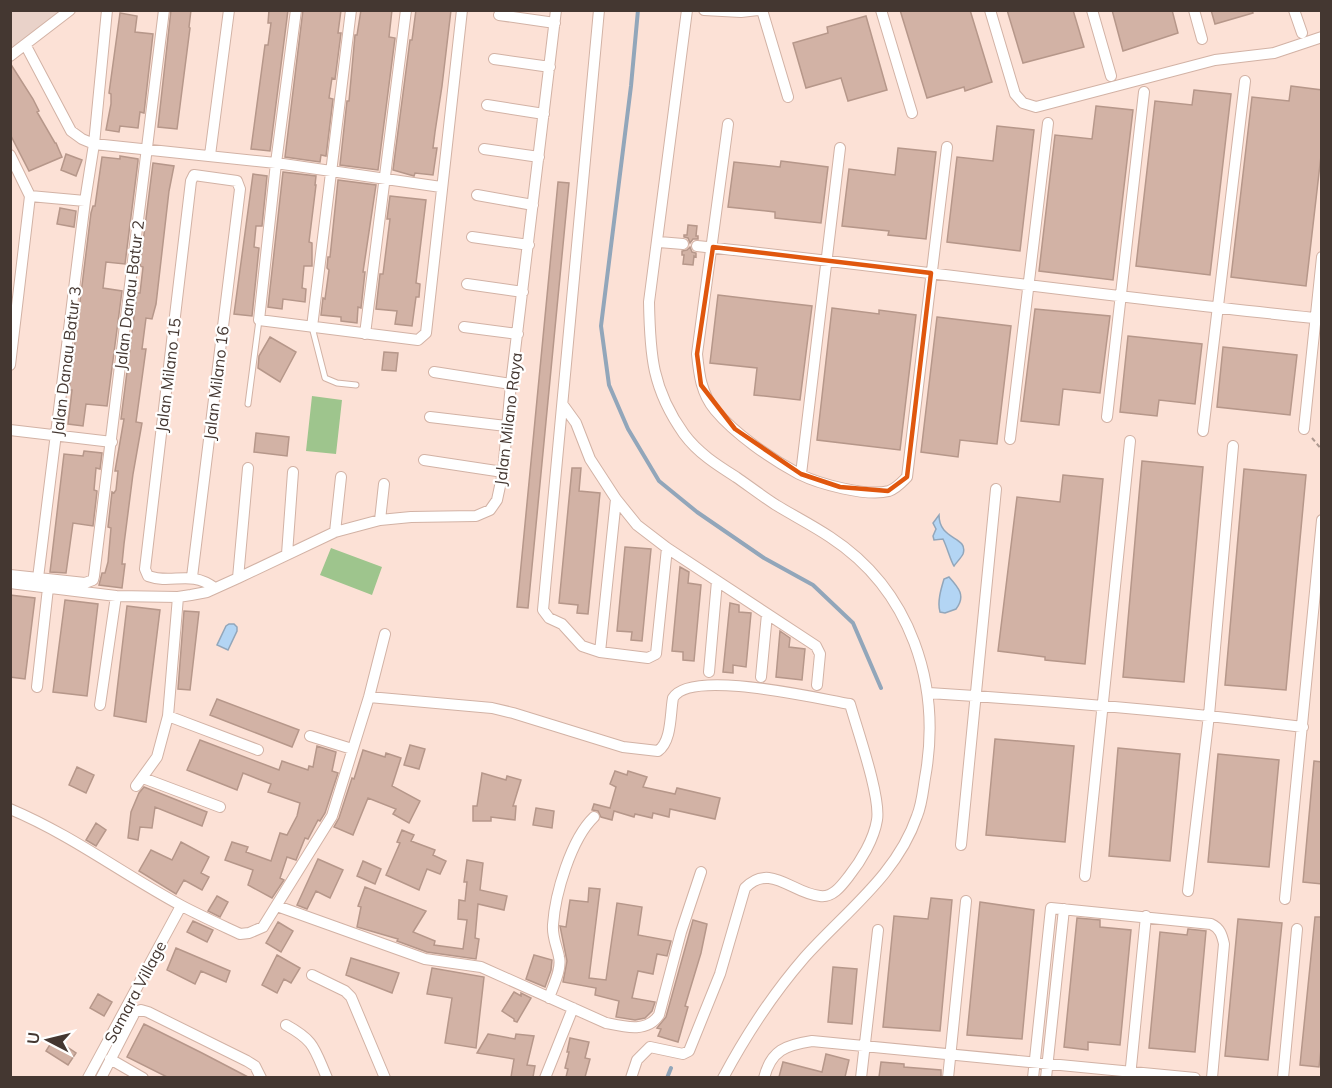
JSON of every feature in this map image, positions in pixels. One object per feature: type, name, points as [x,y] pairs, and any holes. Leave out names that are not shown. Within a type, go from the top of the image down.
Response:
[{"type":"street","points":[[10,56],[70,10]]},
{"type":"street","name":"Jalan Danau Batur 3","points":[[38,578],[94,144],[107,10]]},
{"type":"street","name":"Jalan Danau Batur 2","points":[[38,578],[85,584],[93,580],[164,10]]},
{"type":"street","points":[[210,155],[229,10]]},
{"type":"street","points":[[296,10],[259,320],[418,340],[426,333],[462,10]]},
{"type":"street","points":[[312,327],[351,10]]},
{"type":"street","points":[[365,334],[406,10]]},
{"type":"street","name":"Jalan Milano Raya","points":[[10,583],[116,596],[178,597],[215,588],[336,532],[380,520],[476,516],[490,510],[498,500],[502,472],[556,10]]},
{"type":"street","points":[[599,10],[543,610],[549,618],[562,624],[582,646],[600,652],[648,658],[656,654],[667,548]]},
{"type":"street","points":[[687,10],[650,302],[650,350],[658,387],[685,435],[710,460],[848,549],[877,578],[905,621],[921,662],[928,693],[931,741],[918,815],[906,841],[884,876],[828,932],[776,992],[723,1077]]},
{"type":"street","points":[[704,10],[760,10],[788,98]]},
{"type":"street","points":[[881,10],[912,113]]},
{"type":"street","points":[[990,10],[1015,94],[1023,103],[1036,107],[1208,62],[1274,53],[1322,37]]},
{"type":"street","points":[[1092,10],[1112,76]]},
{"type":"street","points":[[1194,10],[1202,39]]},
{"type":"street","points":[[1294,10],[1302,33]]},
{"type":"street","points":[[499,15],[555,22]]},
{"type":"street","points":[[26,46],[71,131],[94,144],[276,163],[441,187]]},
{"type":"street","points":[[494,60],[550,67]]},
{"type":"street","points":[[1203,431],[1245,81]]},
{"type":"street","points":[[1107,417],[1144,92]]},
{"type":"street","points":[[487,105],[544,114]]},
{"type":"street","points":[[1010,439],[1048,123]]},
{"type":"street","points":[[728,124],[697,354],[701,385],[714,408],[735,429],[801,474],[840,487],[869,492],[888,491],[897,487],[907,477],[946,147]]},
{"type":"street","points":[[801,474],[840,148]]},
{"type":"street","points":[[484,149],[539,157]]},
{"type":"street","points":[[10,154],[30,196],[10,365]]},
{"type":"street","name":"Jalan Milano 16","points":[[190,181],[194,175],[237,181],[240,189],[192,577]]},
{"type":"street","name":"Jalan Milano 15","points":[[190,181],[145,569],[148,576],[156,579],[192,577]]},
{"type":"street","points":[[477,195],[533,205]]},
{"type":"street","points":[[30,196],[85,201]]},
{"type":"street","points":[[472,237],[529,245]]},
{"type":"street","points":[[658,242],[683,244]]},
{"type":"street","points":[[697,246],[1314,318]]},
{"type":"street","points":[[1304,429],[1322,256]]},
{"type":"street","points":[[467,284],[523,292]]},
{"type":"street","points":[[464,327],[518,334]]},
{"type":"street","points":[[434,372],[511,384]]},
{"type":"street","points":[[563,405],[576,423],[591,459],[616,499],[637,525],[667,548],[816,646],[820,654],[817,685]]},
{"type":"street","points":[[430,417],[506,426]]},
{"type":"street","points":[[10,430],[112,442]]},
{"type":"street","points":[[1085,876],[1131,441]]},
{"type":"street","points":[[1188,891],[1209,715],[1233,446]]},
{"type":"street","points":[[424,460],[502,472]]},
{"type":"street","points":[[238,578],[248,468]]},
{"type":"street","points":[[287,554],[293,472]]},
{"type":"street","points":[[336,532],[341,477]]},
{"type":"street","points":[[380,520],[384,484]]},
{"type":"street","points":[[961,845],[996,489]]},
{"type":"street","points":[[600,652],[616,499]]},
{"type":"street","points":[[1285,899],[1322,520]]},
{"type":"street","points":[[10,575],[38,578]]},
{"type":"street","points":[[192,577],[215,588]]},
{"type":"street","points":[[709,672],[717,581]]},
{"type":"street","points":[[37,687],[48,588]]},
{"type":"street","points":[[100,705],[116,596]]},
{"type":"street","points":[[178,597],[168,716],[157,757],[140,782],[220,807]]},
{"type":"street","points":[[761,678],[767,614]]},
{"type":"street","points":[[10,809],[36,820],[108,860],[181,906],[240,934],[263,927],[332,816],[369,697],[385,634]]},
{"type":"street","points":[[369,697],[492,708],[623,747],[658,751],[666,741],[675,693],[696,685],[740,686],[850,704],[875,797],[878,817],[874,832],[855,868],[840,888],[829,895],[820,896],[768,877],[751,881],[745,888],[720,974],[689,1051],[683,1054],[650,1047]]},
{"type":"street","points":[[928,693],[1102,705],[1303,727]]},
{"type":"street","points":[[168,716],[258,750]]},
{"type":"street","points":[[310,736],[352,749]]},
{"type":"street","points":[[549,998],[560,959],[553,938],[553,927],[561,886],[578,837],[594,817]]},
{"type":"street","points":[[277,906],[425,959],[481,967],[606,1023],[644,1027],[651,1025],[659,1016],[681,932],[701,872]]},
{"type":"street","points":[[948,1077],[966,901]]},
{"type":"street","name":"Samara Village","points":[[88,1077],[181,906]]},
{"type":"street","points":[[1033,1077],[1051,908],[1146,916],[1211,924],[1216,927],[1224,944],[1212,1077]]},
{"type":"street","points":[[1046,1077],[1064,909]]},
{"type":"street","points":[[1130,1074],[1146,916]]},
{"type":"street","points":[[1283,1077],[1297,929]]},
{"type":"street","points":[[861,1077],[878,930]]},
{"type":"street","points":[[312,975],[351,997],[385,1077]]},
{"type":"street","points":[[545,1077],[573,1008]]},
{"type":"street","points":[[101,1077],[135,1012],[141,1010],[247,1061],[255,1066],[261,1077]]},
{"type":"street","points":[[286,1025],[310,1040],[327,1077]]},
{"type":"street","points":[[644,1027],[650,1047]]},
{"type":"street","points":[[764,1077],[774,1054],[792,1045],[812,1041],[1034,1062],[1130,1074],[1195,1077]]},
{"type":"street","points":[[631,1077],[637,1060],[650,1047]]},
{"type":"street","points":[[110,1059],[143,1077]]},
{"type":"lane","points":[[248,404],[259,320]]},
{"type":"lane","points":[[312,327],[325,378],[337,383],[356,385]]},
{"type":"path","points":[[1304,429],[1322,450]]},
{"type":"highlighted area","points":[[713,247],[931,273],[907,477],[888,491],[840,487],[801,474],[735,429],[701,385],[697,354]]},
{"type":"shaded area","points":[[11,11],[62,11],[11,48]]},
{"type":"green space","points":[[312,396],[342,400],[336,454],[306,451]]},
{"type":"green space","points":[[331,548],[382,567],[372,595],[320,575]]},
{"type":"water","points":[[939,515],[944,530],[964,548],[963,554],[954,566],[943,539],[934,540],[936,529],[933,523]]},
{"type":"water","points":[[949,577],[960,592],[961,600],[956,609],[945,613],[940,612],[939,600],[944,579]]},
{"type":"water","points":[[229,624],[234,624],[237,631],[228,650],[217,645]]},
{"type":"building","points":[[171,10],[191,10],[177,129],[158,127]]},
{"type":"building","points":[[269,10],[288,10],[270,151],[251,149],[265,45],[268,45],[271,23],[268,23]]},
{"type":"building","points":[[303,10],[341,10],[338,33],[341,33],[335,79],[332,78],[329,98],[333,99],[326,156],[321,155],[320,162],[285,157]]},
{"type":"building","points":[[361,10],[392,10],[389,37],[395,38],[378,170],[340,165],[355,35],[357,35]]},
{"type":"building","points":[[416,10],[451,10],[433,148],[437,148],[433,175],[415,173],[414,176],[393,170]]},
{"type":"building","points":[[900,10],[970,10],[992,82],[965,91],[964,87],[927,98]]},
{"type":"building","points":[[1007,10],[1073,10],[1084,47],[1023,63]]},
{"type":"building","points":[[1112,10],[1172,10],[1178,33],[1123,51]]},
{"type":"building","points":[[1211,10],[1252,10],[1253,13],[1215,24]]},
{"type":"building","points":[[120,13],[137,16],[135,32],[153,34],[144,113],[140,112],[138,128],[120,126],[119,132],[106,130],[111,104],[109,93]]},
{"type":"building","points":[[866,16],[887,90],[848,101],[841,78],[806,88],[793,43],[828,33],[827,27]]},
{"type":"building","points":[[10,63],[33,99],[39,111],[37,112],[62,157],[29,171],[10,134]]},
{"type":"building","points":[[1291,86],[1322,90],[1322,147],[1306,286],[1231,277],[1252,97],[1289,101]]},
{"type":"building","points":[[1194,90],[1231,94],[1210,275],[1136,266],[1155,101],[1192,105]]},
{"type":"building","points":[[1096,106],[1133,110],[1113,280],[1039,271],[1055,135],[1092,139]]},
{"type":"building","points":[[997,126],[1034,130],[1020,251],[947,242],[957,157],[993,161]]},
{"type":"building","points":[[898,148],[936,152],[926,239],[888,235],[889,231],[842,226],[849,169],[895,175]]},
{"type":"building","points":[[66,154],[82,160],[76,176],[61,170]]},
{"type":"building","points":[[120,156],[138,159],[138,161],[125,264],[106,262],[103,288],[122,291],[107,406],[86,404],[83,426],[68,424],[72,390],[69,390],[91,213],[95,206],[102,157],[120,159]]},
{"type":"building","points":[[781,161],[828,167],[821,223],[775,218],[775,212],[728,207],[734,162],[780,167]]},
{"type":"building","points":[[153,163],[174,166],[156,304],[152,319],[146,318],[142,349],[146,349],[136,422],[142,423],[124,544],[122,564],[125,564],[122,588],[99,585],[108,562],[111,528],[108,527],[112,492],[116,490],[118,471],[115,471],[124,419],[121,419],[137,293],[140,293],[143,267],[140,266]]},
{"type":"building","points":[[283,172],[316,176],[316,185],[309,242],[312,243],[312,266],[304,266],[302,288],[306,289],[305,302],[283,299],[282,309],[268,307]]},
{"type":"building","points":[[253,174],[267,176],[262,226],[256,226],[254,247],[259,248],[252,316],[234,314]]},
{"type":"building","points":[[338,180],[376,185],[363,272],[365,272],[361,308],[358,307],[357,323],[341,321],[341,317],[321,315],[329,270],[327,268],[328,257],[330,257]]},
{"type":"building","points":[[558,182],[569,183],[528,608],[517,607]]},
{"type":"building","points":[[390,196],[426,200],[416,283],[420,284],[419,297],[416,297],[412,326],[395,324],[397,311],[376,309],[390,219],[387,219]]},
{"type":"building","points":[[60,208],[76,211],[74,227],[57,224]]},
{"type":"building","points":[[688,225],[697,226],[698,239],[693,239],[690,243],[688,238],[684,237],[687,235]]},
{"type":"building","points":[[690,247],[692,252],[696,253],[693,265],[683,264],[682,251]]},
{"type":"building","points":[[718,295],[812,306],[800,400],[754,395],[757,368],[710,363]]},
{"type":"building","points":[[832,308],[879,314],[879,310],[916,315],[900,450],[817,440]]},
{"type":"building","points":[[1035,309],[1110,316],[1100,393],[1063,389],[1059,425],[1021,421]]},
{"type":"building","points":[[937,317],[1011,326],[997,444],[960,440],[958,457],[921,452]]},
{"type":"building","points":[[1128,336],[1202,344],[1195,404],[1159,400],[1157,416],[1120,412]]},
{"type":"building","points":[[270,337],[296,352],[280,382],[258,368],[259,356]]},
{"type":"building","points":[[1223,347],[1297,355],[1290,415],[1217,407]]},
{"type":"building","points":[[384,352],[398,353],[396,371],[382,370]]},
{"type":"building","points":[[256,433],[289,437],[287,456],[254,452]]},
{"type":"building","points":[[84,451],[102,453],[100,469],[96,468],[94,490],[97,491],[93,526],[73,523],[66,573],[50,572],[64,454],[83,456]]},
{"type":"building","points":[[1142,461],[1203,467],[1184,682],[1123,677]]},
{"type":"building","points":[[572,468],[581,468],[579,491],[600,493],[588,614],[577,613],[578,605],[559,603]]},
{"type":"building","points":[[1244,469],[1306,475],[1286,690],[1225,685]]},
{"type":"building","points":[[1063,475],[1103,479],[1085,664],[1045,660],[1045,657],[998,651],[1017,497],[1060,502]]},
{"type":"building","points":[[625,547],[651,549],[642,641],[631,640],[632,632],[617,631]]},
{"type":"building","points":[[680,567],[689,572],[688,583],[701,585],[694,661],[683,660],[683,652],[672,651]]},
{"type":"building","points":[[10,595],[35,598],[25,679],[10,677]]},
{"type":"building","points":[[65,600],[98,604],[87,696],[53,692]]},
{"type":"building","points":[[730,603],[739,605],[739,612],[751,613],[746,667],[733,665],[733,673],[723,672]]},
{"type":"building","points":[[127,606],[160,610],[146,722],[114,716]]},
{"type":"building","points":[[184,611],[199,612],[190,690],[178,689]]},
{"type":"building","points":[[780,631],[790,638],[789,647],[805,649],[802,680],[776,677]]},
{"type":"building","points":[[217,699],[299,730],[292,747],[210,715]]},
{"type":"building","points":[[995,739],[1074,746],[1065,842],[986,835]]},
{"type":"building","points":[[200,740],[279,770],[282,761],[308,770],[309,766],[313,767],[317,746],[336,752],[332,771],[338,773],[325,813],[320,821],[318,820],[308,839],[305,838],[296,860],[287,857],[280,878],[284,880],[272,898],[248,885],[253,870],[225,860],[232,842],[248,847],[246,852],[271,861],[280,833],[287,835],[297,816],[300,803],[268,792],[271,784],[243,773],[237,790],[187,770]]},
{"type":"building","points":[[410,745],[425,749],[419,769],[404,765]]},
{"type":"building","points":[[1118,748],[1180,754],[1170,861],[1109,856]]},
{"type":"building","points":[[363,750],[385,757],[386,753],[401,758],[392,786],[420,801],[409,823],[393,814],[396,809],[368,798],[353,835],[334,827]]},
{"type":"building","points":[[1218,754],[1279,760],[1269,867],[1208,862]]},
{"type":"building","points":[[1314,761],[1322,762],[1322,884],[1303,882]]},
{"type":"building","points":[[77,767],[94,775],[86,793],[69,785]]},
{"type":"building","points":[[615,771],[627,775],[628,771],[647,777],[643,787],[675,794],[677,788],[720,798],[715,819],[670,809],[669,817],[653,813],[652,818],[635,814],[634,817],[614,811],[612,820],[601,817],[598,811],[592,810],[594,804],[610,808],[616,787],[610,784]]},
{"type":"building","points":[[482,773],[506,780],[507,776],[521,780],[513,806],[516,806],[515,820],[491,817],[491,821],[473,821],[473,806],[477,806]]},
{"type":"building","points":[[144,787],[207,812],[202,826],[155,807],[152,828],[140,827],[138,840],[128,838],[131,812]]},
{"type":"building","points":[[536,808],[554,811],[552,828],[533,825]]},
{"type":"building","points":[[96,823],[106,830],[96,846],[86,840]]},
{"type":"building","points":[[402,830],[414,835],[411,841],[435,850],[433,855],[446,861],[440,874],[427,869],[419,890],[386,875],[400,843],[397,842]]},
{"type":"building","points":[[181,842],[209,857],[201,873],[209,877],[202,890],[184,880],[176,894],[139,871],[151,850],[172,860]]},
{"type":"building","points":[[318,859],[343,870],[330,898],[316,891],[307,909],[297,905]]},
{"type":"building","points":[[467,860],[483,863],[480,890],[507,896],[504,910],[478,904],[475,938],[479,939],[476,959],[427,952],[397,941],[398,939],[357,927],[361,907],[358,906],[365,887],[426,911],[413,932],[435,941],[434,945],[463,949],[467,920],[458,919],[459,900],[465,901],[467,882],[464,882]]},
{"type":"building","points":[[363,861],[381,869],[375,884],[357,876]]},
{"type":"building","points":[[589,888],[600,889],[589,978],[606,980],[617,903],[642,907],[638,935],[671,941],[667,956],[657,954],[653,974],[638,971],[632,998],[655,1002],[652,1011],[645,1018],[635,1020],[616,1017],[619,1001],[595,995],[596,988],[563,982],[567,961],[560,926],[566,927],[570,900],[588,902]]},
{"type":"building","points":[[217,896],[228,902],[220,917],[208,911]]},
{"type":"building","points":[[931,898],[952,900],[940,1031],[883,1027],[894,916],[928,919]]},
{"type":"building","points":[[980,902],[1034,910],[1022,1039],[967,1035]]},
{"type":"building","points":[[1315,917],[1322,917],[1322,1040],[1319,1067],[1300,1065]]},
{"type":"building","points":[[1077,918],[1100,920],[1100,927],[1131,930],[1120,1045],[1088,1042],[1088,1050],[1064,1047]]},
{"type":"building","points":[[1238,919],[1282,923],[1268,1060],[1225,1056]]},
{"type":"building","points":[[693,920],[707,924],[678,1042],[658,1036],[661,1029],[657,1028],[666,1017]]},
{"type":"building","points":[[193,921],[213,930],[207,942],[187,932]]},
{"type":"building","points":[[278,922],[293,931],[281,952],[266,943]]},
{"type":"building","points":[[1188,929],[1206,931],[1195,1052],[1149,1048],[1160,932],[1187,935]]},
{"type":"building","points":[[176,948],[230,971],[226,982],[201,971],[195,984],[167,970]]},
{"type":"building","points":[[277,955],[300,968],[291,983],[284,979],[277,993],[262,985]]},
{"type":"building","points":[[534,955],[552,960],[545,987],[526,979]]},
{"type":"building","points":[[351,958],[399,973],[392,993],[346,975]]},
{"type":"building","points":[[833,967],[857,969],[852,1024],[828,1022]]},
{"type":"building","points":[[432,968],[484,977],[476,1048],[445,1043],[452,998],[427,994]]},
{"type":"building","points":[[514,992],[531,998],[517,1022],[502,1011]]},
{"type":"building","points":[[98,994],[112,1002],[104,1016],[90,1008]]},
{"type":"building","points":[[144,1024],[248,1077],[167,1077],[127,1057]]},
{"type":"building","points":[[488,1034],[515,1039],[516,1034],[534,1036],[527,1065],[535,1066],[533,1077],[511,1077],[514,1059],[477,1053]]},
{"type":"building","points":[[54,1038],[76,1053],[68,1065],[46,1051]]},
{"type":"building","points":[[570,1038],[589,1042],[585,1058],[590,1059],[585,1077],[566,1077],[568,1069],[565,1068]]},
{"type":"building","points":[[826,1054],[849,1060],[845,1077],[779,1077],[783,1062],[822,1072]]},
{"type":"building","points":[[881,1062],[904,1064],[904,1067],[941,1070],[941,1077],[879,1077]]},
{"type":"waterway","points":[[638,10],[631,86],[601,326],[609,385],[628,429],[659,481],[697,512],[764,558],[813,585],[853,623],[881,688]]},
{"type":"waterway","points":[[667,1078],[671,1068]]}]
